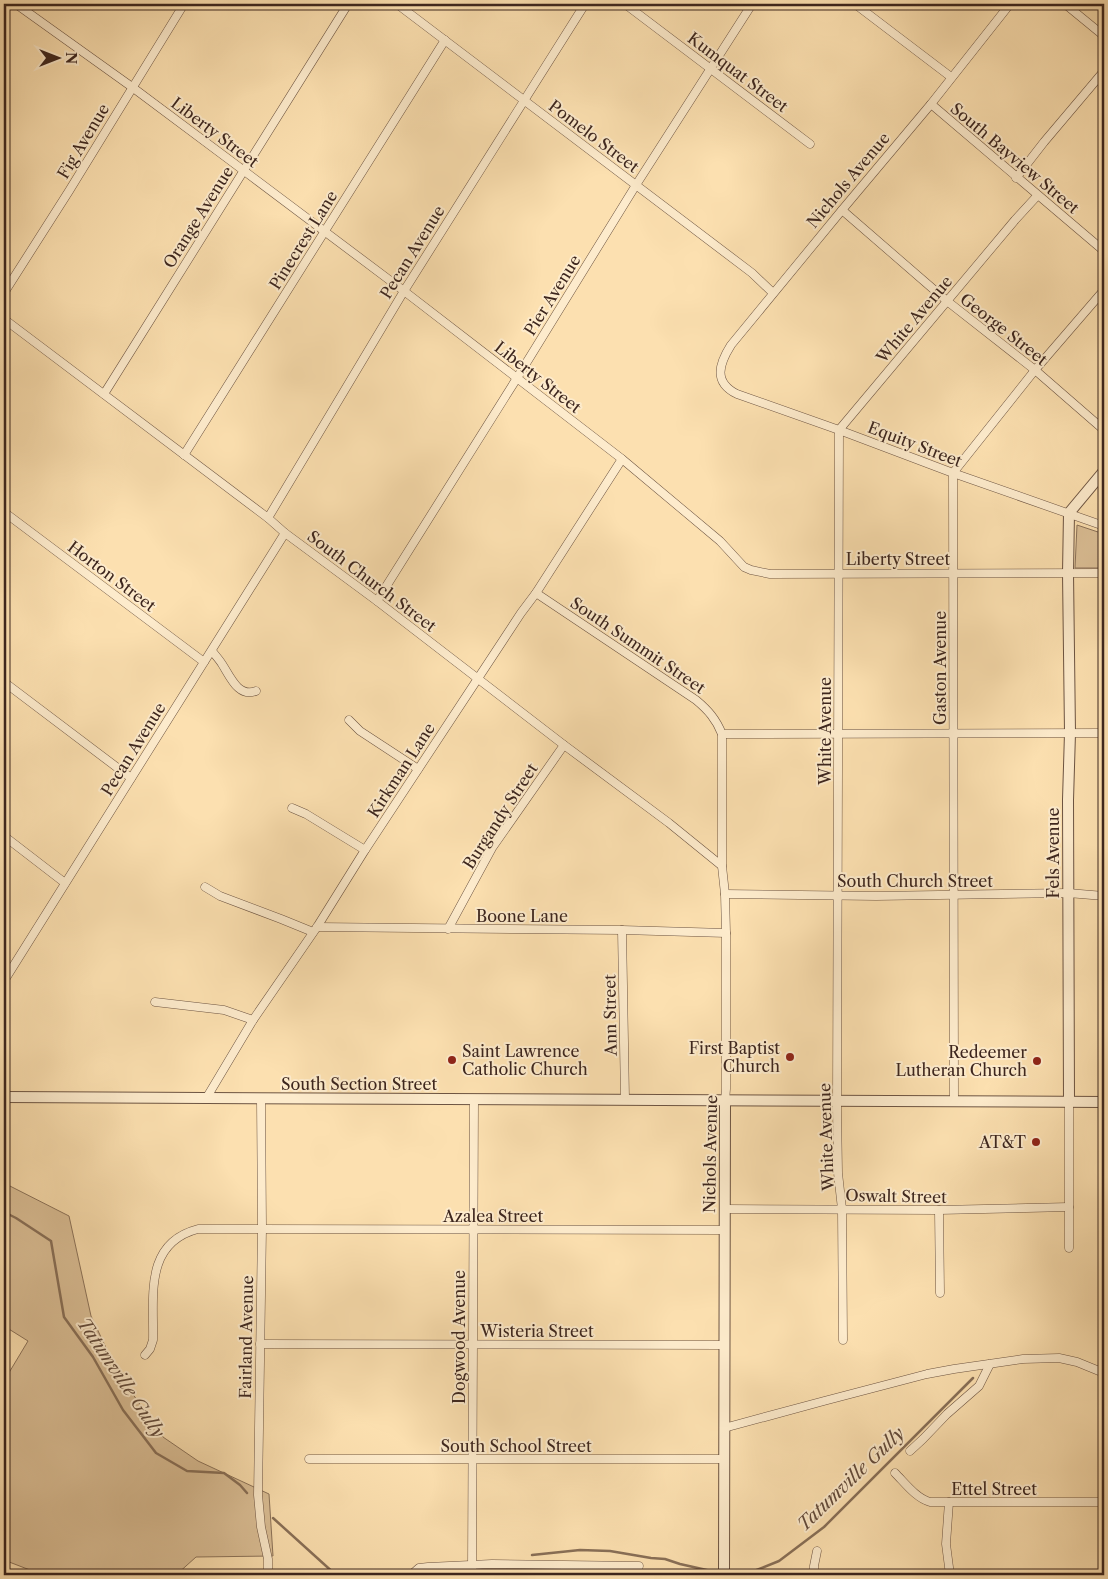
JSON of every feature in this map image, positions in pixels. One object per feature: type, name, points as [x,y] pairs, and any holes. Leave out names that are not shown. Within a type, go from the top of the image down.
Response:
[{"type":"street","name":"Liberty Street","points":[[16,4],[132,87],[518,378],[622,459],[720,541],[738,562],[751,570],[770,574],[1104,573]]},
{"type":"street","name":"Fig Avenue","points":[[4,292],[69,191],[184,4]]},
{"type":"street","name":"Orange Avenue","points":[[104,394],[348,4]]},
{"type":"street","name":"Pomelo Street","points":[[397,4],[752,274],[773,293]]},
{"type":"street","name":"Pecan Avenue","points":[[268,518],[404,291],[585,4]]},
{"type":"street","name":"Kumquat Street","points":[[624,4],[810,144]]},
{"type":"street","name":"Pier Avenue","points":[[377,601],[518,378],[636,185],[752,4]]},
{"type":"street","points":[[855,4],[951,77]]},
{"type":"street","name":"Nichols Avenue","points":[[721,379],[720,368],[722,359],[730,345],[931,104],[1010,4]]},
{"type":"street","points":[[1065,4],[1104,36]]},
{"type":"street","name":"Pinecrest Lane","points":[[184,455],[445,40]]},
{"type":"street","points":[[1016,178],[1104,71]]},
{"type":"street","name":"South Bayview Street","points":[[931,104],[1104,251]]},
{"type":"street","name":"White Avenue","points":[[844,1340],[842,1209],[838,1173],[837,1101],[839,430],[1015,220],[1038,196]]},
{"type":"street","name":"George Street","points":[[842,210],[947,301],[1035,370],[1104,430]]},
{"type":"street","points":[[953,473],[1035,370],[1104,290]]},
{"type":"street","name":"South Church Street","points":[[4,319],[669,823],[722,866]]},
{"type":"street","name":"Equity Street","points":[[721,379],[729,390],[737,394],[1104,526]]},
{"type":"street","name":"Kirkman Lane","points":[[207,1097],[253,1020],[315,930],[365,850],[622,459]]},
{"type":"street","points":[[1070,513],[1104,471]]},
{"type":"street","name":"Gaston Avenue","points":[[953,473],[954,1100]]},
{"type":"street","name":"Horton Street","points":[[4,512],[204,662]]},
{"type":"street","name":"Fels Avenue","points":[[1069,1248],[1068,893],[1070,733],[1068,573],[1070,513]]},
{"type":"street","name":"Pecan Avenue","points":[[4,981],[286,533]]},
{"type":"street","name":"South Summit Street","points":[[536,592],[696,700],[718,722],[722,734]]},
{"type":"street","points":[[212,651],[221,662],[233,684],[245,692],[251,693],[256,691]]},
{"type":"street","points":[[4,682],[131,778]]},
{"type":"street","points":[[349,720],[360,730],[418,769]]},
{"type":"street","points":[[722,734],[1104,734]]},
{"type":"street","name":"Nichols Avenue","points":[[722,734],[722,866],[726,933],[724,1575]]},
{"type":"street","name":"Burgandy Street","points":[[448,929],[492,848],[564,745]]},
{"type":"street","points":[[292,808],[306,814],[365,850]]},
{"type":"street","points":[[4,836],[65,883]]},
{"type":"street","name":"Boone Lane","points":[[205,887],[220,896],[315,930],[622,930],[726,933]]},
{"type":"street","name":"South Church Street","points":[[725,894],[838,896],[1068,893],[1104,896]]},
{"type":"street","name":"Ann Street","points":[[622,930],[625,1099]]},
{"type":"street","points":[[155,1002],[224,1010],[253,1020]]},
{"type":"street","name":"South Section Street","points":[[4,1097],[1104,1102]]},
{"type":"street","name":"Fairland Avenue","points":[[261,1099],[262,1228],[258,1495],[261,1527],[268,1559],[268,1575]]},
{"type":"street","name":"Dogwood Avenue","points":[[472,1575],[474,1100]]},
{"type":"street","name":"Oswalt Street","points":[[724,1209],[939,1210],[1069,1207]]},
{"type":"street","points":[[939,1210],[940,1293]]},
{"type":"street","name":"Azalea Street","points":[[145,1355],[154,1340],[154,1282],[159,1259],[168,1246],[181,1235],[198,1229],[724,1230]]},
{"type":"street","name":"Wisteria Street","points":[[260,1344],[724,1345]]},
{"type":"street","points":[[724,1428],[927,1374],[1023,1359],[1059,1358],[1077,1362],[1104,1373]]},
{"type":"street","points":[[910,1451],[947,1414],[979,1386],[990,1364]]},
{"type":"street","name":"South School Street","points":[[308,1459],[724,1459]]},
{"type":"street","name":"Ettel Street","points":[[895,1472],[924,1500],[949,1502],[1104,1502]]},
{"type":"street","points":[[949,1502],[946,1544],[950,1575]]},
{"type":"street","points":[[814,1575],[817,1551]]},
{"type":"street","points":[[411,1575],[419,1568],[492,1564],[639,1566]]},
{"type":"shaded area","points":[[1077,525],[1104,534],[1104,568],[1075,568]]},
{"type":"shaded area","points":[[4,1183],[69,1216],[91,1316],[118,1373],[163,1437],[198,1461],[269,1494],[273,1556],[196,1557],[176,1575],[43,1575],[4,1560],[4,1381],[28,1341],[4,1326]]},
{"type":"waterway","name":"Tatumville Gully","points":[[4,1212],[51,1241],[64,1317],[93,1357],[123,1410],[156,1453],[187,1471],[224,1473],[247,1493]]},
{"type":"waterway","name":"Tatumville Gully","points":[[731,1572],[754,1571],[779,1561],[824,1527],[973,1378]]},
{"type":"waterway","name":"Tatumville Gully","points":[[273,1518],[336,1575]]},
{"type":"waterway","name":"Tatumville Gully","points":[[532,1555],[580,1550],[610,1551],[665,1559],[711,1571]]},
{"type":"waterway","name":"Tatumville Gully","points":[[493,1575],[507,1570]]},
{"type":"place","name":"First Baptist Church","points":[[790,1057]]},
{"type":"place","name":"Saint Lawrence Catholic Church","points":[[452,1060]]},
{"type":"place","name":"Redeemer Lutheran Church","points":[[1037,1061]]},
{"type":"place","name":"AT&T","points":[[1036,1142]]}]
